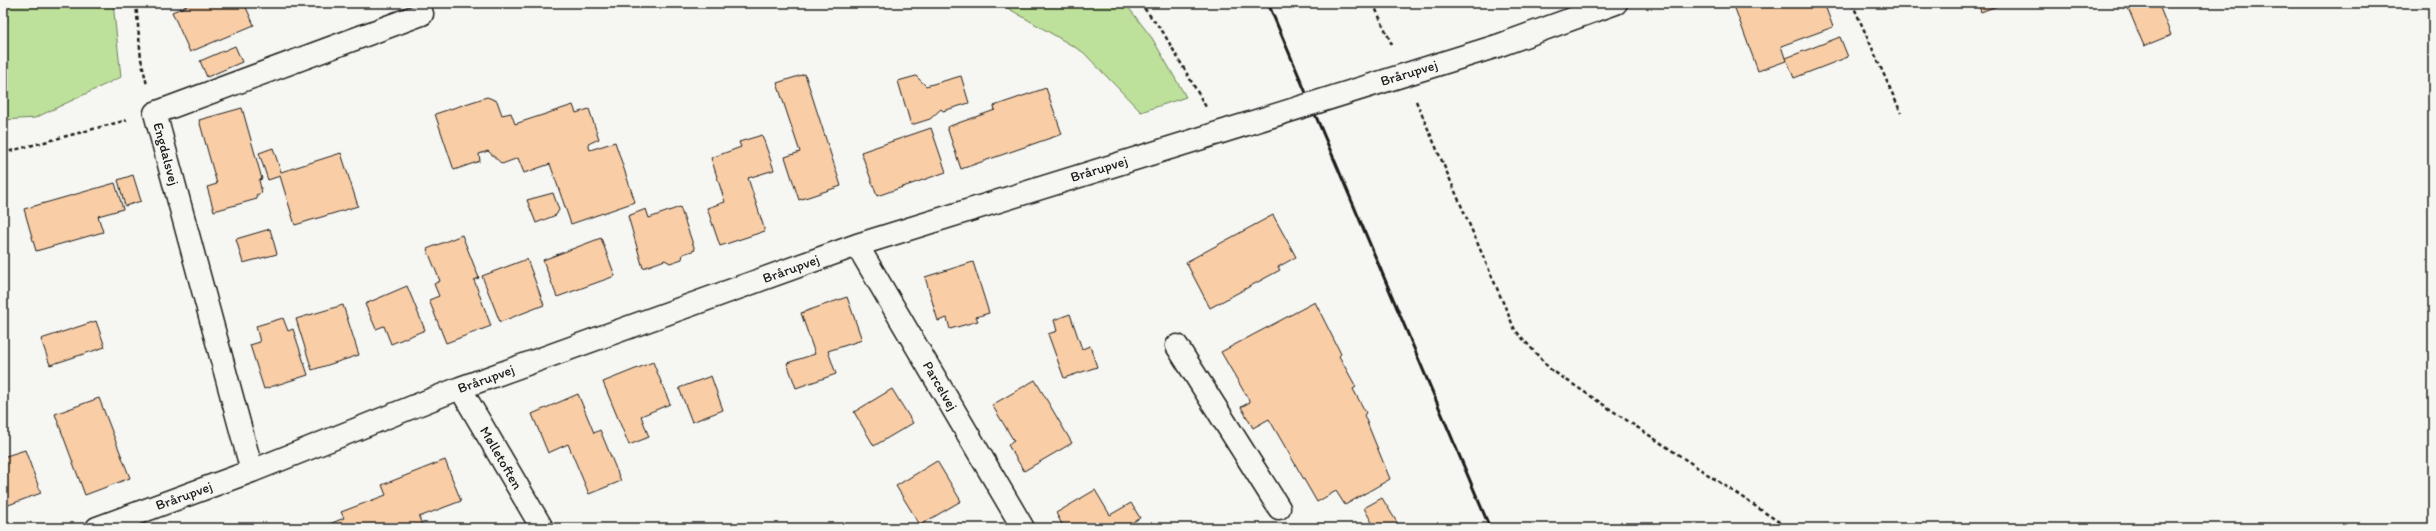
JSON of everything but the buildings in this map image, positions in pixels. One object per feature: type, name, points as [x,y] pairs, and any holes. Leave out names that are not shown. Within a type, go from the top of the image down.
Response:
[{"type":"street","name":"Brårupvej","points":[[97,528],[252,471],[460,388],[857,245],[1497,46],[1616,3]]},
{"type":"street","name":"Engdalsvej","points":[[252,471],[155,113],[422,14]]},
{"type":"street","name":"Parcelvej","points":[[857,245],[1023,528]]},
{"type":"street","points":[[1177,346],[1279,508]]},
{"type":"street","name":"Mølletoften","points":[[460,388],[542,528]]},
{"type":"path","points":[[3,153],[155,113],[141,60],[136,3]]},
{"type":"path","points":[[1140,3],[1167,39],[1200,94],[1218,133]]},
{"type":"path","points":[[1373,3],[1396,54]]},
{"type":"path","points":[[1852,3],[1901,113]]},
{"type":"path","points":[[1414,98],[1515,330],[1550,369],[1788,528]]},
{"type":"green space","points":[[3,3],[113,3],[121,77],[35,118],[3,120]]},
{"type":"green space","points":[[999,3],[1125,3],[1152,38],[1186,97],[1141,112],[1083,52]]},
{"type":"railway","points":[[1268,3],[1490,528]]}]
